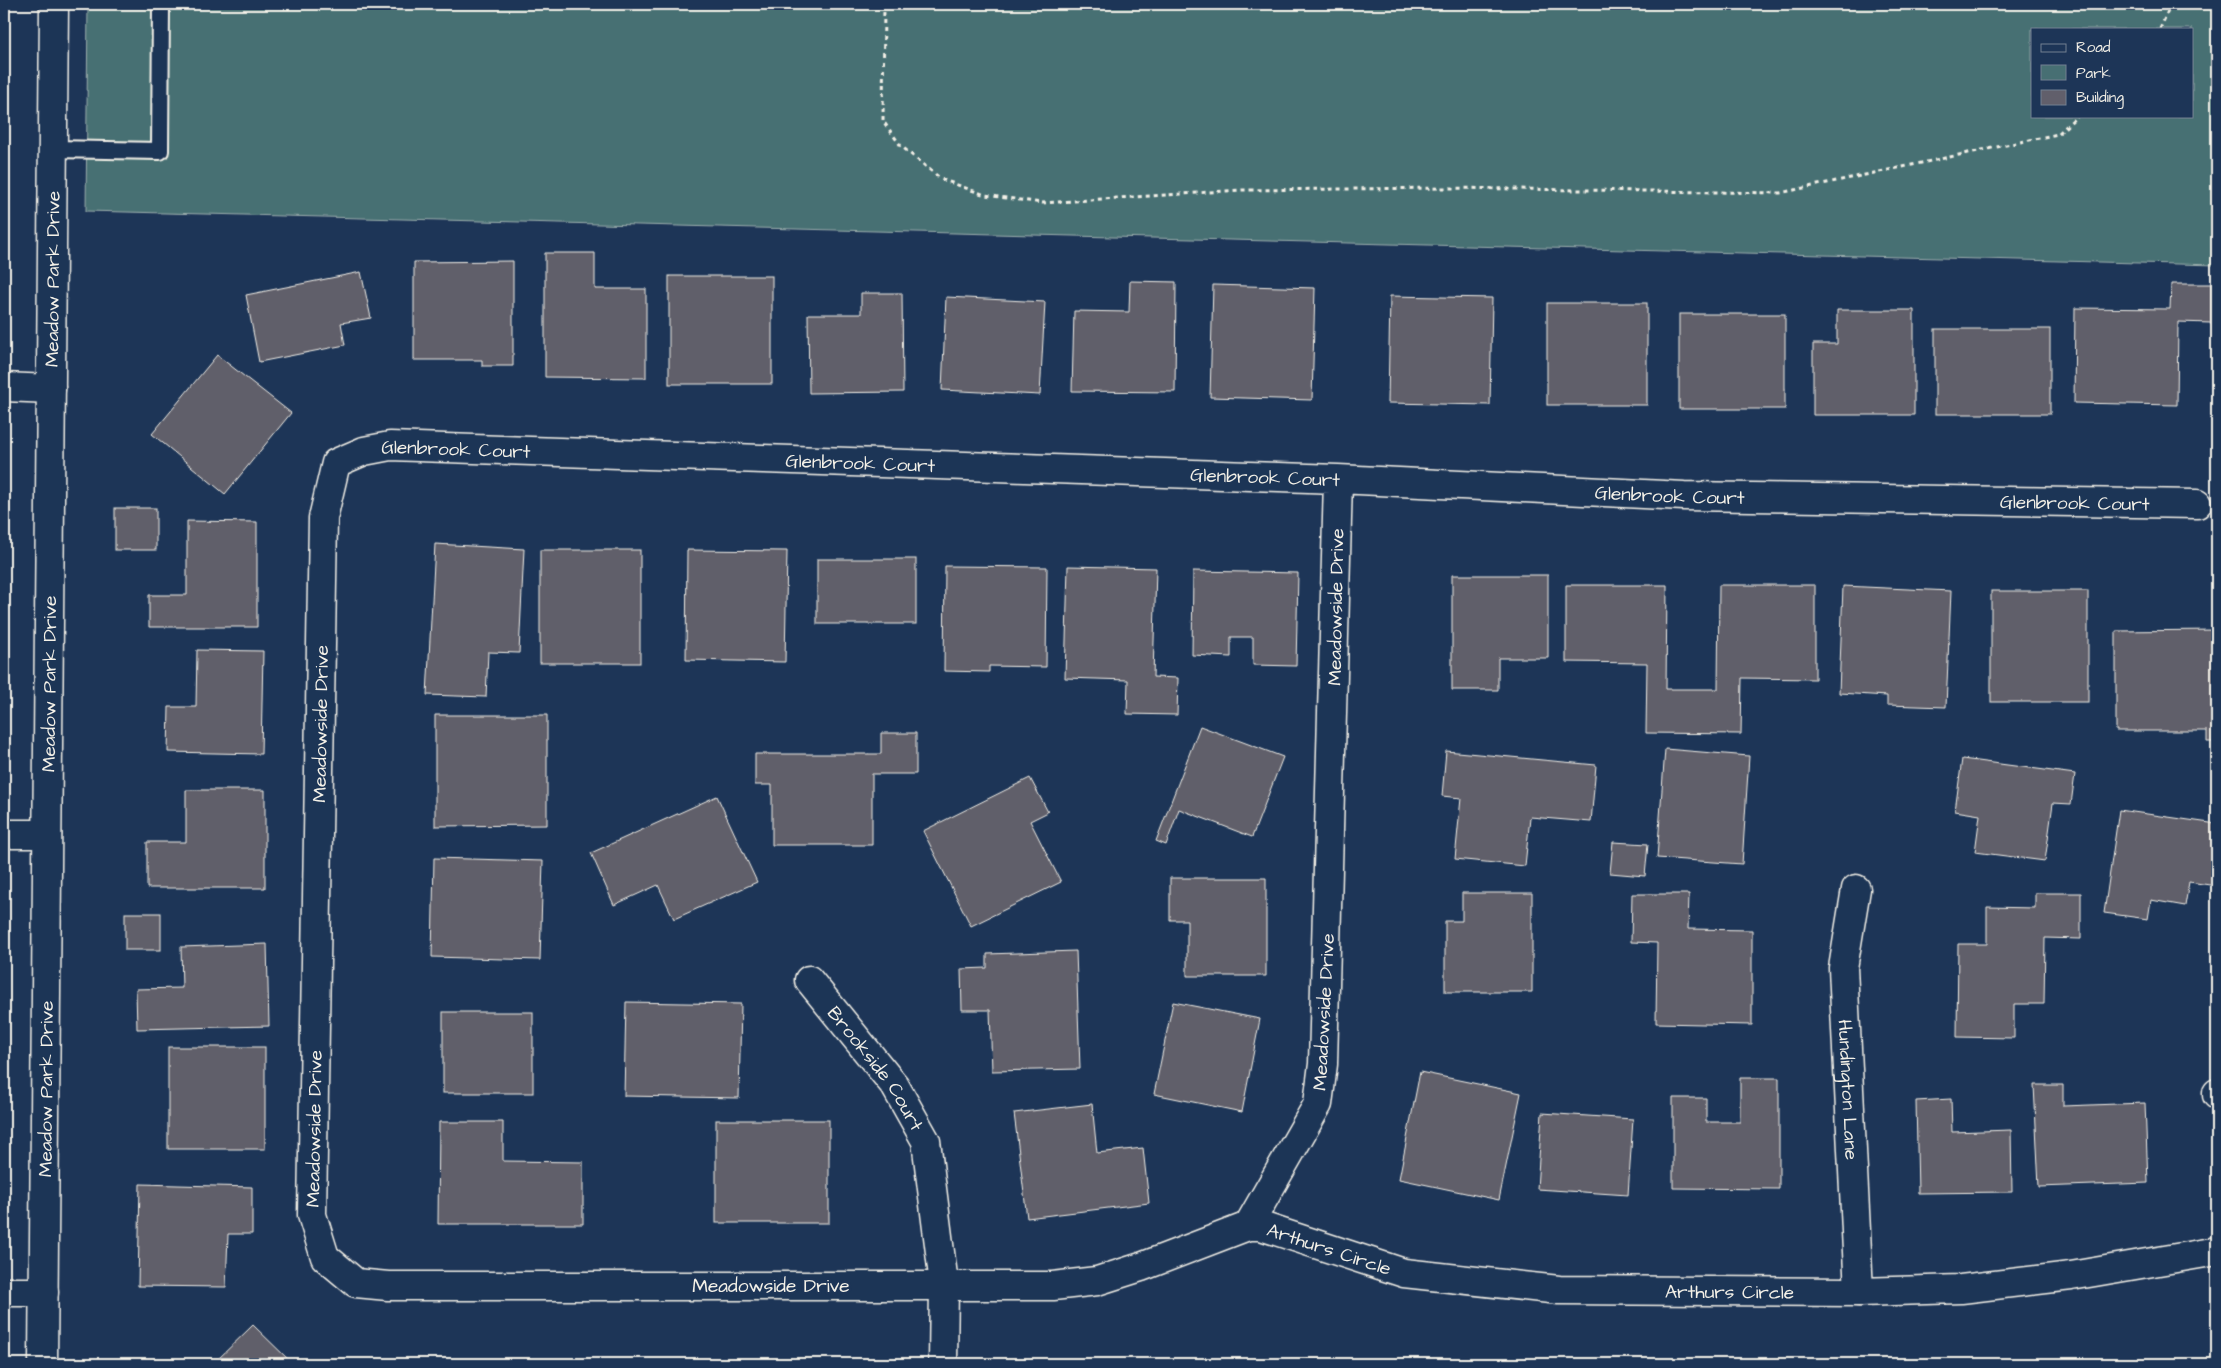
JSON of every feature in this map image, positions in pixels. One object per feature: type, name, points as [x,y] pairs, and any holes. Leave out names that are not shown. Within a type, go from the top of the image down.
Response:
[{"type":"street","name":"Meadow Park Drive","points":[[43,1364],[54,4]]},
{"type":"street","points":[[4,387],[51,389]]},
{"type":"street","name":"Glenbrook Court","points":[[336,463],[364,451],[390,446],[1338,479],[1684,496],[1812,500],[2197,504]]},
{"type":"street","name":"Meadowside Drive","points":[[336,463],[322,518],[312,1215],[325,1257],[356,1283],[388,1286],[944,1284],[1053,1286],[1097,1281],[1141,1267],[1248,1226],[1318,1104],[1323,1064],[1338,479]]},
{"type":"street","points":[[4,834],[47,834]]},
{"type":"street","name":"Hundington Lane","points":[[1856,888],[1843,968],[1859,1292]]},
{"type":"street","name":"Brookside Court","points":[[809,980],[895,1086],[926,1141],[944,1284],[943,1364]]},
{"type":"street","name":"Arthurs Circle","points":[[1248,1226],[1261,1226],[1404,1273],[1559,1290],[1859,1292],[1961,1289],[2071,1276],[2217,1251]]},
{"type":"street","points":[[4,1292],[44,1292]]},
{"type":"lane","points":[[53,149],[160,151],[161,4]]},
{"type":"path","points":[[884,4],[883,121],[901,146],[941,179],[985,195],[1042,202],[1242,190],[1449,188],[1780,193],[2058,134],[2075,118]]},
{"type":"path","points":[[2160,28],[2171,4]]},
{"type":"green space","points":[[88,4],[2217,4],[2217,265],[86,211]]},
{"type":"building","points":[[545,253],[595,253],[595,289],[646,289],[646,378],[545,377]]},
{"type":"building","points":[[513,261],[513,366],[482,366],[482,360],[414,360],[414,262]]},
{"type":"building","points":[[361,272],[371,318],[341,323],[345,345],[259,362],[246,295]]},
{"type":"building","points":[[669,276],[772,276],[772,384],[669,384]]},
{"type":"building","points":[[1130,281],[1176,282],[1175,392],[1072,391],[1074,311],[1129,312]]},
{"type":"building","points":[[2171,284],[2211,284],[2211,323],[2178,322],[2177,405],[2074,403],[2075,308],[2170,309]]},
{"type":"building","points":[[1213,285],[1315,288],[1312,400],[1210,397]]},
{"type":"building","points":[[861,293],[902,293],[903,392],[809,393],[808,314],[861,314]]},
{"type":"building","points":[[1390,296],[1492,298],[1490,405],[1388,403]]},
{"type":"building","points":[[946,297],[1045,302],[1040,395],[942,390]]},
{"type":"building","points":[[1547,303],[1647,303],[1647,405],[1547,405]]},
{"type":"building","points":[[1837,310],[1914,310],[1914,415],[1813,415],[1813,344],[1837,344]]},
{"type":"building","points":[[1679,314],[1785,314],[1785,409],[1679,409]]},
{"type":"building","points":[[1935,329],[2050,329],[2050,414],[1935,414]]},
{"type":"building","points":[[217,355],[291,413],[225,494],[152,434]]},
{"type":"building","points":[[115,508],[156,508],[156,550],[115,550]]},
{"type":"building","points":[[187,521],[257,522],[257,627],[149,627],[149,595],[187,595]]},
{"type":"building","points":[[435,544],[524,549],[519,653],[488,652],[486,697],[427,695]]},
{"type":"building","points":[[540,550],[640,550],[640,663],[540,663]]},
{"type":"building","points":[[687,550],[787,551],[785,662],[686,660]]},
{"type":"building","points":[[817,559],[916,559],[916,624],[817,624]]},
{"type":"building","points":[[945,566],[1047,567],[1046,667],[989,666],[989,672],[944,671]]},
{"type":"building","points":[[1068,566],[1156,568],[1153,677],[1178,678],[1177,715],[1127,714],[1128,680],[1065,678]]},
{"type":"building","points":[[1193,571],[1298,573],[1296,666],[1253,665],[1253,637],[1231,637],[1231,657],[1192,655]]},
{"type":"building","points":[[1452,575],[1548,575],[1548,658],[1498,658],[1498,690],[1452,690]]},
{"type":"building","points":[[1566,585],[1667,585],[1666,689],[1718,689],[1719,585],[1815,585],[1815,679],[1742,678],[1741,734],[1646,733],[1647,663],[1566,662]]},
{"type":"building","points":[[1843,586],[1951,591],[1946,707],[1887,705],[1887,696],[1839,693]]},
{"type":"building","points":[[1991,591],[2088,591],[2088,702],[1991,702]]},
{"type":"building","points":[[2217,630],[2217,742],[2207,742],[2207,731],[2116,731],[2116,631]]},
{"type":"building","points":[[197,650],[263,651],[261,754],[168,752],[169,707],[196,707]]},
{"type":"building","points":[[435,715],[547,715],[547,825],[435,826]]},
{"type":"building","points":[[1200,726],[1283,757],[1252,837],[1179,809],[1166,845],[1156,841]]},
{"type":"building","points":[[881,733],[916,733],[916,774],[872,774],[872,845],[772,845],[772,785],[755,785],[755,754],[881,754]]},
{"type":"building","points":[[1665,749],[1749,756],[1742,864],[1657,858]]},
{"type":"building","points":[[1446,751],[1596,765],[1591,822],[1530,817],[1525,866],[1455,859],[1461,798],[1442,796]]},
{"type":"building","points":[[1962,759],[2075,774],[2071,804],[2053,803],[2045,861],[1975,852],[1980,815],[1955,811]]},
{"type":"building","points":[[1030,778],[1048,812],[1030,821],[1061,882],[971,926],[923,831]]},
{"type":"building","points":[[186,790],[265,790],[265,888],[147,888],[147,842],[186,842]]},
{"type":"building","points":[[717,796],[757,882],[674,919],[658,885],[614,905],[591,853]]},
{"type":"building","points":[[2119,810],[2217,824],[2217,886],[2189,882],[2185,906],[2151,900],[2148,919],[2104,913]]},
{"type":"building","points":[[1613,842],[1648,844],[1645,876],[1610,873]]},
{"type":"building","points":[[434,858],[543,861],[540,960],[432,957]]},
{"type":"building","points":[[1170,878],[1266,878],[1266,976],[1187,976],[1187,920],[1170,920]]},
{"type":"building","points":[[1462,893],[1532,893],[1532,992],[1445,992],[1445,921],[1462,921]]},
{"type":"building","points":[[2035,893],[2081,893],[2081,939],[2045,938],[2044,1004],[2014,1004],[2014,1038],[1957,1037],[1958,944],[1987,944],[1987,907],[2035,908]]},
{"type":"building","points":[[1632,894],[1689,894],[1688,929],[1752,930],[1752,1025],[1656,1023],[1657,943],[1631,942]]},
{"type":"building","points":[[125,913],[161,913],[161,950],[125,950]]},
{"type":"building","points":[[267,944],[269,1026],[137,1029],[136,989],[182,988],[181,947]]},
{"type":"building","points":[[1076,951],[1080,1069],[992,1071],[990,1010],[962,1010],[961,969],[987,968],[987,954]]},
{"type":"building","points":[[626,1002],[741,1004],[739,1098],[624,1096]]},
{"type":"building","points":[[1173,1002],[1260,1019],[1242,1112],[1154,1094]]},
{"type":"building","points":[[443,1012],[533,1012],[533,1093],[443,1093]]},
{"type":"building","points":[[168,1047],[265,1047],[265,1149],[168,1149]]},
{"type":"building","points":[[1420,1072],[1521,1093],[1499,1200],[1399,1179]]},
{"type":"building","points":[[1740,1078],[1779,1078],[1779,1189],[1673,1188],[1673,1098],[1706,1098],[1706,1122],[1740,1122]]},
{"type":"building","points":[[2034,1085],[2063,1085],[2063,1106],[2145,1103],[2148,1183],[2039,1187]]},
{"type":"building","points":[[1951,1099],[1952,1132],[2011,1130],[2012,1192],[1918,1193],[1916,1101]]},
{"type":"building","points":[[1092,1104],[1097,1153],[1143,1148],[1149,1203],[1027,1218],[1014,1113]]},
{"type":"building","points":[[1542,1113],[1633,1119],[1628,1195],[1537,1189]]},
{"type":"building","points":[[716,1120],[829,1120],[829,1223],[716,1223]]},
{"type":"building","points":[[439,1122],[503,1122],[503,1161],[583,1162],[583,1224],[438,1224]]},
{"type":"building","points":[[140,1184],[252,1187],[252,1234],[228,1234],[226,1287],[138,1286]]},
{"type":"building","points":[[253,1325],[293,1364],[213,1364]]},
{"type":"building","points":[[1290,1359],[1392,1360],[1392,1364],[1290,1364]]},
{"type":"building","points":[[2089,1362],[2187,1362],[2187,1364],[2089,1364]]}]
